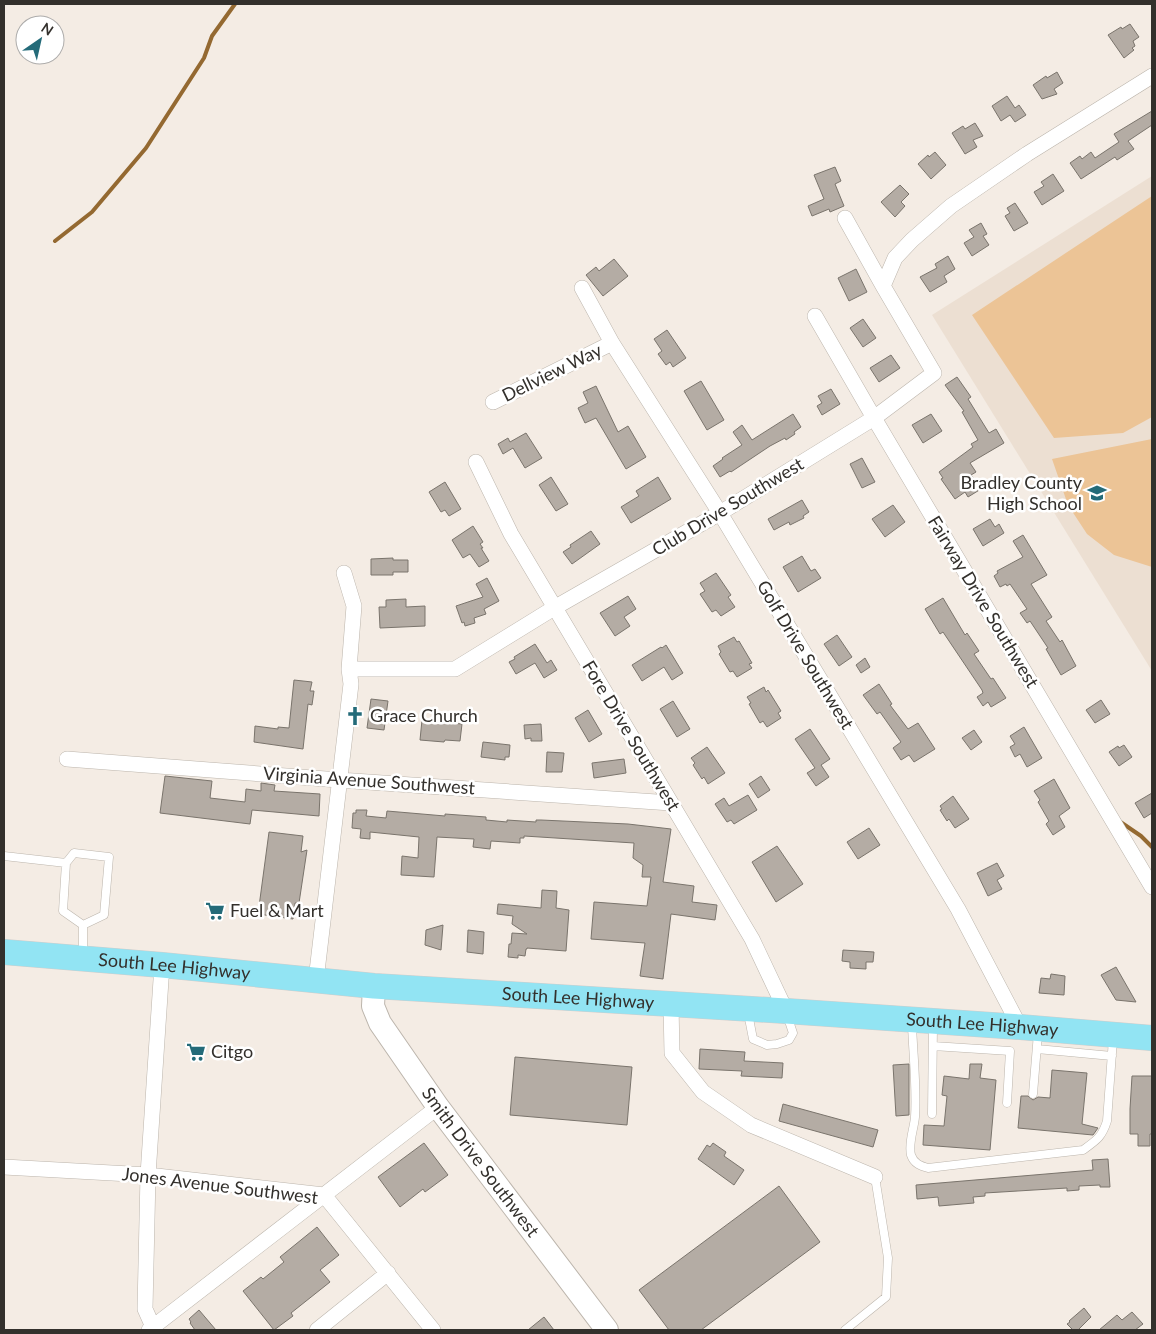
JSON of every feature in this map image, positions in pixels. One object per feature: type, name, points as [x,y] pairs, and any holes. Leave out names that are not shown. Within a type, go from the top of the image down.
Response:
[{"type":"main road","name":"South Lee Highway","points":[[4,952],[162,965],[374,986],[922,1020],[1020,1037],[1113,1046],[1152,1038]]},
{"type":"street","points":[[883,286],[895,258],[912,240],[951,206],[1027,154],[1152,76]]},
{"type":"street","name":"Club Drive Southwest","points":[[349,669],[455,669],[554,608],[720,513],[874,418],[934,373],[845,218]]},
{"type":"street","name":"Golf Drive Southwest","points":[[582,288],[612,343],[720,513],[958,909],[1020,1037]]},
{"type":"street","name":"Fairway Drive Southwest","points":[[815,316],[1152,887]]},
{"type":"street","name":"Dellview Way","points":[[493,402],[612,343]]},
{"type":"street","name":"Fore Drive Southwest","points":[[476,462],[511,534],[752,939],[786,1011]]},
{"type":"street","points":[[316,980],[350,684],[349,669],[354,606],[344,574]]},
{"type":"street","name":"Virginia Avenue Southwest","points":[[68,759],[671,803]]},
{"type":"street","points":[[162,965],[148,1175],[145,1309],[151,1329],[438,1107]]},
{"type":"street","name":"Smith Drive Southwest","points":[[374,986],[373,1006],[380,1023],[438,1107],[607,1330]]},
{"type":"street","points":[[671,1005],[672,1054],[702,1092],[751,1126],[875,1176]]},
{"type":"street","name":"Jones Avenue Southwest","points":[[4,1168],[148,1175],[324,1195],[434,1330]]},
{"type":"street","points":[[317,1330],[388,1273]]},
{"type":"lane","points":[[74,853],[109,857],[104,915],[83,925],[63,911],[66,862],[74,853]]},
{"type":"lane","points":[[4,856],[66,862]]},
{"type":"lane","points":[[83,925],[83,959]]},
{"type":"lane","points":[[748,1009],[753,1039],[767,1045],[789,1040],[793,1033],[786,1011]]},
{"type":"lane","points":[[922,1020],[911,1146],[912,1156],[918,1165],[928,1168],[1083,1150],[1096,1141],[1103,1133],[1107,1120],[1113,1046]]},
{"type":"lane","points":[[922,1020],[932,1046],[932,1114]]},
{"type":"lane","points":[[932,1046],[1020,1037]]},
{"type":"lane","points":[[1020,1037],[1034,1094]]},
{"type":"lane","points":[[1007,1103],[1020,1037]]},
{"type":"lane","points":[[845,1330],[886,1297],[888,1258],[875,1176]]},
{"type":"shaded area","name":"Bradley County High School","points":[[1152,176],[1152,671],[932,315]]},
{"type":"shaded area","points":[[1152,196],[1152,417],[1123,433],[1054,438],[972,315]]},
{"type":"shaded area","points":[[1152,439],[1152,567],[1114,555],[1087,534],[1068,505],[1052,459]]},
{"type":"building","points":[[1130,24],[1139,37],[1133,41],[1135,46],[1132,48],[1134,50],[1124,58],[1108,35]]},
{"type":"building","points":[[1057,72],[1063,83],[1054,89],[1057,94],[1042,99],[1033,85],[1046,76],[1047,78]]},
{"type":"building","points":[[1007,96],[1015,108],[1019,105],[1026,115],[1015,122],[1010,115],[1001,121],[992,106]]},
{"type":"building","points":[[1152,111],[1152,125],[1128,141],[1134,149],[1117,160],[1115,157],[1081,179],[1070,163],[1080,156],[1082,159],[1091,152],[1095,158],[1119,142],[1114,134]]},
{"type":"building","points":[[975,123],[983,136],[973,140],[977,147],[965,154],[952,133],[963,126],[965,129]]},
{"type":"building","points":[[935,152],[946,165],[931,179],[918,164],[928,155],[929,157]]},
{"type":"building","points":[[835,167],[841,181],[835,184],[844,206],[830,212],[829,209],[812,216],[808,206],[824,199],[814,175]]},
{"type":"building","points":[[1053,174],[1064,191],[1042,205],[1034,192],[1044,186],[1041,182]]},
{"type":"building","points":[[900,185],[909,194],[901,202],[905,206],[895,217],[881,202]]},
{"type":"building","points":[[1015,203],[1028,223],[1014,231],[1005,216],[1010,213],[1007,208]]},
{"type":"building","points":[[981,223],[987,234],[983,236],[989,245],[972,256],[964,243],[974,237],[969,230]]},
{"type":"building","points":[[948,256],[955,269],[944,276],[947,282],[930,292],[920,277],[937,268],[935,264]]},
{"type":"building","points":[[614,259],[628,276],[603,296],[586,275],[596,267],[599,271]]},
{"type":"building","points":[[856,269],[867,292],[849,301],[838,278]]},
{"type":"building","points":[[863,319],[876,338],[863,347],[850,328]]},
{"type":"building","points":[[667,330],[686,358],[673,367],[670,362],[666,365],[658,354],[662,351],[654,339]]},
{"type":"building","points":[[891,355],[900,368],[879,382],[870,368]]},
{"type":"building","points":[[957,377],[971,397],[968,399],[989,433],[996,429],[1004,443],[970,463],[976,472],[971,475],[981,489],[968,497],[965,492],[955,499],[941,479],[943,478],[939,472],[973,447],[971,444],[978,440],[962,412],[964,411],[945,385]]},
{"type":"building","points":[[701,381],[724,420],[707,430],[684,391]]},
{"type":"building","points":[[596,386],[618,432],[628,426],[646,457],[626,469],[596,418],[585,423],[578,408],[588,403],[583,392]]},
{"type":"building","points":[[831,389],[840,404],[822,415],[817,406],[822,403],[818,396]]},
{"type":"building","points":[[793,414],[801,427],[794,432],[795,434],[786,440],[785,438],[770,446],[731,472],[720,477],[713,466],[742,445],[733,432],[742,425],[752,440]]},
{"type":"building","points":[[931,414],[942,431],[923,443],[912,425]]},
{"type":"building","points":[[526,433],[542,458],[525,468],[513,448],[503,454],[498,444],[508,438],[510,442]]},
{"type":"building","points":[[862,458],[875,482],[862,488],[850,464]]},
{"type":"building","points":[[551,477],[568,504],[556,511],[539,485]]},
{"type":"building","points":[[658,477],[671,499],[631,523],[621,507],[639,496],[636,491]]},
{"type":"building","points":[[445,482],[461,509],[449,516],[445,510],[441,512],[429,492]]},
{"type":"building","points":[[802,500],[809,512],[803,516],[804,518],[790,525],[789,522],[774,530],[768,519]]},
{"type":"building","points":[[893,505],[905,522],[885,537],[872,519]]},
{"type":"building","points":[[990,519],[995,527],[999,524],[1004,533],[983,546],[973,529]]},
{"type":"building","points":[[473,526],[483,542],[480,544],[483,548],[481,548],[489,561],[479,567],[470,554],[463,558],[452,540]]},
{"type":"building","points":[[591,531],[600,544],[572,564],[563,552]]},
{"type":"building","points":[[1023,535],[1047,575],[1031,584],[1052,617],[1046,621],[1060,642],[1062,640],[1076,666],[1061,675],[1046,649],[1048,648],[1030,621],[1027,623],[1020,613],[1027,609],[1010,584],[1000,587],[994,576],[998,573],[997,571],[1023,557],[1013,541]]},
{"type":"building","points":[[802,556],[811,571],[815,569],[821,578],[798,592],[783,567]]},
{"type":"building","points":[[393,558],[393,560],[408,560],[408,572],[393,572],[393,575],[371,575],[371,559]]},
{"type":"building","points":[[716,573],[731,595],[728,597],[735,607],[721,616],[716,610],[712,612],[700,594],[705,591],[700,583]]},
{"type":"building","points":[[487,578],[499,601],[484,609],[486,614],[474,618],[475,623],[465,626],[464,622],[462,623],[456,606],[483,597],[476,584]]},
{"type":"building","points":[[628,596],[636,609],[624,617],[630,626],[615,636],[600,613]]},
{"type":"building","points":[[943,598],[965,635],[967,633],[979,651],[974,654],[1006,698],[991,707],[988,702],[983,706],[977,697],[983,693],[982,690],[943,632],[940,634],[925,609]]},
{"type":"building","points":[[406,599],[406,607],[425,606],[425,626],[380,628],[379,607],[386,607],[386,600]]},
{"type":"building","points":[[837,635],[852,657],[839,666],[824,644]]},
{"type":"building","points":[[734,637],[737,642],[739,641],[752,663],[749,664],[752,668],[737,677],[733,671],[730,672],[719,654],[721,652],[718,646]]},
{"type":"building","points":[[535,644],[547,663],[551,660],[557,670],[544,678],[535,663],[516,674],[509,662]]},
{"type":"building","points":[[666,645],[683,673],[672,680],[664,667],[642,681],[632,665]]},
{"type":"building","points":[[865,658],[870,667],[861,673],[856,665]]},
{"type":"building","points":[[294,680],[312,682],[310,691],[314,691],[312,705],[308,704],[303,749],[254,742],[255,726],[278,729],[278,727],[289,728]]},
{"type":"building","points":[[879,684],[892,704],[890,705],[908,729],[918,723],[935,749],[914,762],[909,755],[901,760],[893,748],[901,742],[880,712],[877,714],[863,695]]},
{"type":"building","points":[[764,687],[766,692],[768,690],[781,711],[778,713],[781,718],[767,727],[763,721],[760,723],[747,697]]},
{"type":"building","points":[[371,699],[388,701],[384,730],[367,728]]},
{"type":"building","points":[[1101,700],[1110,714],[1095,723],[1086,710]]},
{"type":"building","points":[[673,701],[690,729],[677,737],[660,709]]},
{"type":"building","points":[[588,710],[602,734],[589,742],[575,718]]},
{"type":"building","points":[[422,720],[462,724],[460,741],[420,740]]},
{"type":"building","points":[[541,724],[542,741],[531,741],[531,738],[525,739],[524,725]]},
{"type":"building","points":[[1024,727],[1042,758],[1027,767],[1020,754],[1015,757],[1010,747],[1015,744],[1010,736]]},
{"type":"building","points":[[810,729],[830,759],[821,765],[829,777],[816,786],[807,773],[815,768],[795,739]]},
{"type":"building","points":[[974,730],[982,742],[971,750],[962,738]]},
{"type":"building","points":[[483,742],[510,745],[509,757],[505,757],[505,760],[481,757]]},
{"type":"building","points":[[1124,745],[1132,757],[1119,766],[1109,752],[1118,746],[1119,748]]},
{"type":"building","points":[[707,747],[725,773],[708,784],[704,777],[702,779],[691,758]]},
{"type":"building","points":[[547,752],[564,753],[562,772],[546,772]]},
{"type":"building","points":[[624,759],[626,773],[594,778],[592,763]]},
{"type":"building","points":[[165,776],[212,781],[210,798],[245,802],[246,789],[261,791],[261,783],[275,785],[274,791],[320,794],[319,816],[252,810],[250,824],[160,813]]},
{"type":"building","points":[[761,776],[770,790],[758,798],[749,784]]},
{"type":"building","points":[[1054,779],[1070,808],[1059,816],[1065,827],[1053,835],[1046,824],[1049,821],[1034,791]]},
{"type":"building","points":[[1152,793],[1152,813],[1144,818],[1135,803]]},
{"type":"building","points":[[748,795],[757,810],[734,824],[731,820],[727,822],[715,804],[724,798],[729,806]]},
{"type":"building","points":[[953,796],[969,819],[955,828],[949,819],[947,821],[940,810],[942,809],[940,806]]},
{"type":"building","points":[[356,810],[367,810],[366,816],[386,818],[387,811],[486,817],[486,820],[507,822],[507,820],[536,822],[536,820],[541,820],[628,824],[671,829],[663,882],[694,886],[692,902],[717,905],[715,920],[671,914],[663,979],[640,976],[645,943],[591,939],[594,902],[647,906],[651,877],[642,877],[643,865],[633,858],[634,843],[524,836],[524,838],[520,838],[520,843],[491,841],[490,849],[473,847],[474,839],[437,837],[434,877],[401,875],[402,856],[418,858],[419,837],[370,832],[370,839],[360,838],[361,829],[352,828],[353,813],[356,813]]},
{"type":"building","points":[[869,828],[880,845],[858,859],[847,842]]},
{"type":"building","points":[[269,832],[303,836],[301,852],[307,850],[299,903],[295,903],[293,919],[258,914]]},
{"type":"building","points":[[777,846],[803,884],[776,902],[752,862]]},
{"type":"building","points":[[997,863],[1004,876],[997,880],[1002,889],[988,896],[977,873]]},
{"type":"building","points":[[542,890],[557,891],[556,908],[569,910],[566,951],[527,948],[525,956],[518,955],[518,958],[508,957],[512,933],[527,934],[512,924],[513,916],[497,914],[498,904],[541,908]]},
{"type":"building","points":[[443,925],[441,950],[425,945],[426,930]]},
{"type":"building","points":[[468,930],[484,932],[483,954],[467,952]]},
{"type":"building","points":[[843,950],[874,952],[873,962],[866,962],[866,969],[850,968],[850,962],[842,961]]},
{"type":"building","points":[[1116,967],[1136,1002],[1116,1000],[1101,975]]},
{"type":"building","points":[[1051,974],[1065,976],[1064,995],[1039,993],[1041,978],[1050,979]]},
{"type":"building","points":[[700,1049],[745,1052],[744,1061],[783,1063],[782,1078],[741,1076],[742,1071],[699,1069]]},
{"type":"building","points":[[515,1057],[632,1067],[627,1125],[510,1115]]},
{"type":"building","points":[[909,1064],[909,1115],[896,1116],[893,1065]]},
{"type":"building","points":[[970,1064],[982,1064],[980,1078],[996,1080],[990,1150],[923,1145],[924,1125],[944,1126],[947,1096],[942,1095],[944,1076],[969,1079]]},
{"type":"building","points":[[1052,1070],[1087,1073],[1082,1124],[1098,1128],[1093,1135],[1018,1128],[1021,1096],[1028,1096],[1033,1100],[1038,1097],[1050,1098]]},
{"type":"building","points":[[1132,1076],[1152,1076],[1152,1134],[1150,1134],[1150,1146],[1138,1146],[1138,1134],[1130,1134]]},
{"type":"building","points":[[783,1104],[878,1130],[873,1147],[779,1121]]},
{"type":"building","points":[[424,1143],[448,1175],[425,1192],[423,1189],[400,1207],[378,1177]]},
{"type":"building","points":[[713,1143],[726,1152],[724,1156],[744,1170],[734,1185],[698,1159],[707,1145],[710,1147]]},
{"type":"building","points":[[1108,1159],[1110,1187],[1100,1187],[1100,1185],[1079,1186],[1079,1190],[1067,1191],[1067,1188],[985,1193],[985,1196],[973,1197],[974,1203],[939,1206],[938,1197],[917,1199],[916,1185],[1093,1170],[1092,1160]]},
{"type":"building","points":[[779,1186],[820,1242],[701,1330],[669,1330],[639,1290]]},
{"type":"building","points":[[317,1227],[339,1255],[320,1270],[330,1282],[291,1313],[293,1316],[274,1330],[243,1291],[261,1277],[263,1279],[284,1262],[280,1257]]},
{"type":"building","points":[[1084,1308],[1091,1317],[1078,1330],[1073,1330],[1067,1324]]},
{"type":"building","points":[[199,1310],[216,1330],[195,1330],[189,1319]]},
{"type":"building","points":[[1132,1312],[1143,1324],[1135,1330],[1099,1330],[1117,1315],[1122,1320]]},
{"type":"building","points":[[544,1317],[554,1330],[528,1330]]},
{"type":"waterway","points":[[55,241],[92,212],[146,148],[204,58],[212,36],[235,4]]},
{"type":"waterway","points":[[1119,821],[1141,836],[1152,847]]},
{"type":"place","name":"Bradley County High School","points":[[1097,493]]},
{"type":"place","name":"Grace Church","points":[[355,716]]},
{"type":"place","name":"Fuel & Mart","points":[[215,911]]},
{"type":"place","name":"Citgo","points":[[196,1052]]}]
